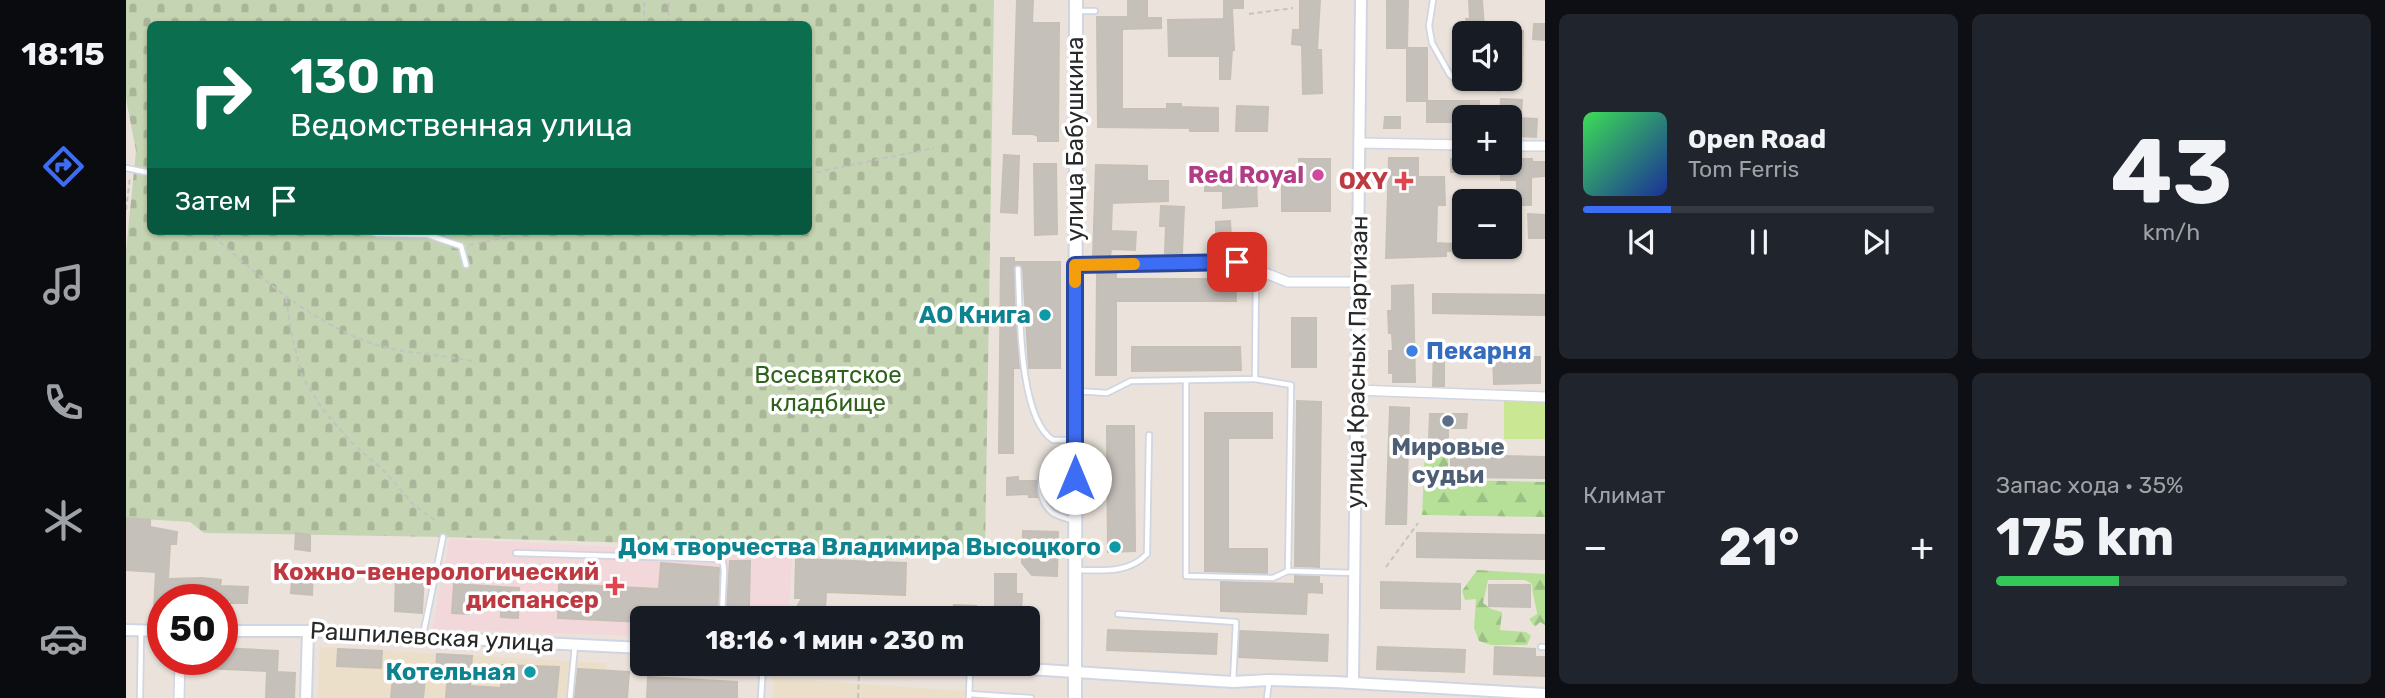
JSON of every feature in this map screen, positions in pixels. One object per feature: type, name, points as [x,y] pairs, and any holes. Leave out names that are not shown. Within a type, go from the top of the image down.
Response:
[{"type":"main road","name":"улица Бабушкина","points":[[1075,698],[1076,6]]},
{"type":"street","name":"улица Красных Партизан","points":[[1353,683],[1361,0]]},
{"type":"street","points":[[1359,143],[1452,145]]},
{"type":"street","points":[[1522,146],[1545,146]]},
{"type":"street","points":[[1075,265],[1237,262],[1287,282],[1357,282]]},
{"type":"street","points":[[1356,390],[1545,397]]},
{"type":"street","points":[[126,630],[147,631]]},
{"type":"street","name":"Рашпилевская улица","points":[[238,631],[308,631],[630,647]]},
{"type":"street","points":[[306,698],[308,631]]},
{"type":"street","points":[[1040,669],[1233,682],[1269,680],[1353,683],[1432,693],[1545,694]]},
{"type":"street","points":[[179,698],[180,675]]},
{"type":"lane","points":[[1433,0],[1429,26],[1432,43],[1452,77]]},
{"type":"lane","points":[[1076,6],[1095,11]]},
{"type":"lane","points":[[128,168],[147,172]]},
{"type":"lane","points":[[428,235],[461,246],[466,265]]},
{"type":"lane","points":[[1018,269],[1023,370],[1039,427],[1053,440],[1075,440]]},
{"type":"lane","points":[[1255,271],[1255,379]]},
{"type":"lane","points":[[1075,391],[1107,393],[1131,381],[1255,379],[1291,385],[1288,571]]},
{"type":"lane","points":[[1186,380],[1186,576],[1272,578],[1288,571],[1354,573]]},
{"type":"lane","points":[[1075,570],[1115,570],[1137,565],[1147,554],[1149,435]]},
{"type":"lane","points":[[1074,521],[1052,512],[1045,506],[1040,490],[1041,478],[1047,468],[1061,459],[1075,457]]},
{"type":"lane","points":[[423,636],[443,537]]},
{"type":"lane","points":[[516,553],[720,559],[724,569],[722,606]]},
{"type":"lane","points":[[1118,614],[1236,622],[1233,682]]},
{"type":"lane","points":[[140,698],[141,631]]},
{"type":"lane","points":[[570,698],[575,644]]},
{"type":"lane","points":[[761,698],[762,676]]},
{"type":"lane","points":[[970,676],[969,696],[1031,698]]},
{"type":"lane","points":[[1268,698],[1269,680]]},
{"type":"path","points":[[644,0],[644,21]]},
{"type":"path","points":[[668,21],[669,0]]},
{"type":"path","points":[[1249,13],[1293,8]]},
{"type":"path","points":[[812,173],[934,148]]},
{"type":"path","points":[[126,210],[128,168]]},
{"type":"path","points":[[212,235],[286,297],[329,324],[371,343],[411,353],[472,361]]},
{"type":"path","points":[[461,246],[519,235]]},
{"type":"path","points":[[286,297],[302,376],[323,410],[351,442],[385,472],[413,503],[436,521]]},
{"type":"path","points":[[1386,567],[1418,523]]},
{"type":"path","points":[[858,698],[859,676]]},
{"type":"shaded area","name":"Кожно-венерологический диспансер","points":[[450,539],[792,555],[790,606],[630,606],[630,636],[432,629]]},
{"type":"shaded area","points":[[320,647],[606,663],[603,698],[318,698]]},
{"type":"shaded area","points":[[774,678],[965,691],[965,698],[773,698]]},
{"type":"green space","name":"Всесвятское кладбище","points":[[126,0],[994,0],[985,554],[443,537],[204,533],[190,522],[126,518],[126,251],[136,151],[126,99]]},
{"type":"green space","points":[[1504,400],[1545,401],[1545,439],[1504,439]]},
{"type":"green space","points":[[1425,450],[1448,450],[1448,480],[1545,482],[1545,517],[1422,515]]},
{"type":"green space","points":[[1477,570],[1545,574],[1545,625],[1540,622],[1535,627],[1529,619],[1537,614],[1532,584],[1525,580],[1488,580],[1483,603],[1502,612],[1500,630],[1526,632],[1531,636],[1527,645],[1491,645],[1479,641],[1474,628],[1476,599],[1465,600],[1462,591]]},
{"type":"building","points":[[1017,0],[1033,0],[1032,23],[1059,23],[1058,141],[1038,141],[1038,136],[1033,134],[1013,134]]},
{"type":"building","points":[[1128,0],[1147,0],[1147,18],[1161,18],[1161,28],[1122,29],[1122,109],[1167,109],[1167,104],[1218,108],[1218,131],[1098,127],[1097,17],[1128,17]]},
{"type":"building","points":[[1224,0],[1243,0],[1243,8],[1232,8],[1234,50],[1230,79],[1220,79],[1220,56],[1169,56],[1168,20],[1224,19]]},
{"type":"building","points":[[1300,0],[1320,0],[1317,50],[1321,50],[1322,93],[1303,94],[1302,45],[1292,44],[1293,30],[1300,30]]},
{"type":"building","points":[[1387,0],[1408,0],[1407,48],[1387,48]]},
{"type":"building","points":[[1469,0],[1482,0],[1484,21],[1466,21],[1470,19]]},
{"type":"building","points":[[1534,24],[1545,24],[1545,40],[1533,39]]},
{"type":"building","points":[[1407,48],[1427,48],[1427,101],[1407,101]]},
{"type":"building","points":[[1501,99],[1522,100],[1522,105],[1501,105]]},
{"type":"building","points":[[1427,101],[1479,101],[1479,105],[1452,105],[1452,122],[1427,122]]},
{"type":"building","points":[[1237,106],[1268,107],[1267,131],[1236,131]]},
{"type":"building","points":[[1385,117],[1400,117],[1400,128],[1384,128]]},
{"type":"building","points":[[1522,118],[1537,119],[1536,137],[1522,136]]},
{"type":"building","points":[[1004,155],[1019,156],[1017,213],[1001,212]]},
{"type":"building","points":[[1389,158],[1418,158],[1418,177],[1444,177],[1445,205],[1437,205],[1436,243],[1452,244],[1452,251],[1446,251],[1446,256],[1386,258]]},
{"type":"building","name":"Red Royal","points":[[1299,159],[1330,159],[1330,211],[1282,211],[1282,182],[1299,182]]},
{"type":"building","points":[[1522,159],[1545,162],[1545,176],[1531,177],[1531,205],[1522,205],[1522,189],[1517,189],[1517,180],[1501,180],[1501,175],[1522,175]]},
{"type":"building","points":[[1034,164],[1056,164],[1057,234],[1035,235]]},
{"type":"building","points":[[1096,165],[1147,166],[1147,181],[1168,181],[1168,201],[1112,203],[1111,231],[1136,232],[1135,250],[1111,249],[1110,257],[1093,257]]},
{"type":"building","points":[[1205,174],[1218,174],[1218,180],[1256,178],[1257,206],[1223,208],[1223,191],[1205,191]]},
{"type":"building","points":[[1161,206],[1184,207],[1182,253],[1165,253],[1166,226],[1160,226]]},
{"type":"building","points":[[1528,214],[1545,215],[1545,238],[1529,238]]},
{"type":"building","points":[[1230,221],[1231,237],[1216,238],[1216,222]]},
{"type":"building","points":[[1001,258],[1014,258],[1014,262],[1060,262],[1060,368],[1029,368],[1023,269],[1018,264],[1014,267],[1019,368],[1013,368],[1013,453],[999,453]]},
{"type":"building","points":[[1097,274],[1116,274],[1116,279],[1235,279],[1236,301],[1116,301],[1116,375],[1096,375]]},
{"type":"building","points":[[1413,285],[1415,382],[1393,382],[1393,373],[1389,373],[1389,351],[1393,351],[1388,311],[1392,311],[1392,286]]},
{"type":"building","points":[[1433,294],[1545,295],[1545,315],[1433,313]]},
{"type":"building","points":[[1292,318],[1316,318],[1316,367],[1292,367]]},
{"type":"building","points":[[1132,347],[1240,347],[1241,370],[1132,371]]},
{"type":"building","points":[[1434,347],[1444,347],[1444,386],[1433,386]]},
{"type":"building","points":[[1493,357],[1540,357],[1540,383],[1494,384]]},
{"type":"building","points":[[1297,401],[1321,402],[1319,567],[1295,566]]},
{"type":"building","points":[[1390,407],[1409,408],[1406,524],[1386,524]]},
{"type":"building","points":[[1205,413],[1272,413],[1272,438],[1228,438],[1228,549],[1267,549],[1267,573],[1205,571]]},
{"type":"building","name":"Мировые судьи","points":[[1430,414],[1467,414],[1466,428],[1448,428],[1448,440],[1429,440]]},
{"type":"building","points":[[1107,426],[1134,426],[1135,551],[1108,552]]},
{"type":"building","points":[[1451,455],[1545,457],[1545,478],[1451,477]]},
{"type":"building","points":[[1018,477],[1018,481],[1036,481],[1037,497],[1029,497],[1029,494],[1007,495],[1007,478]]},
{"type":"building","points":[[126,518],[150,520],[150,527],[177,532],[176,544],[170,544],[168,579],[221,580],[220,584],[155,584],[156,572],[126,570]]},
{"type":"building","points":[[1023,531],[1058,532],[1057,576],[1032,575],[1022,563]]},
{"type":"building","points":[[296,533],[310,535],[310,551],[295,549]]},
{"type":"building","points":[[1417,533],[1545,535],[1545,559],[1417,557]]},
{"type":"building","points":[[796,559],[906,563],[905,595],[826,592],[825,606],[798,606],[802,598],[795,598]]},
{"type":"building","points":[[730,561],[750,561],[749,606],[727,606]]},
{"type":"building","points":[[661,563],[719,568],[717,606],[630,606],[630,621],[558,618],[559,584],[659,589]]},
{"type":"building","points":[[293,567],[313,568],[312,595],[291,593]]},
{"type":"building","points":[[396,573],[424,575],[422,613],[395,611]]},
{"type":"building","points":[[995,574],[1016,574],[1016,594],[1022,594],[1021,606],[995,606]]},
{"type":"building","points":[[1295,576],[1319,577],[1319,584],[1322,584],[1322,593],[1307,592],[1306,614],[1221,611],[1221,582],[1295,584]]},
{"type":"building","points":[[1381,582],[1460,584],[1460,609],[1381,608]]},
{"type":"building","points":[[454,584],[519,588],[518,618],[501,617],[501,608],[470,606],[469,614],[452,613]]},
{"type":"building","points":[[1489,585],[1530,585],[1530,607],[1489,606]]},
{"type":"building","points":[[238,587],[248,587],[247,603],[238,603]]},
{"type":"building","points":[[1108,630],[1217,634],[1216,654],[1107,650]]},
{"type":"building","points":[[1240,631],[1328,635],[1327,661],[1239,657]]},
{"type":"building","points":[[1378,647],[1465,650],[1464,672],[1377,669]]},
{"type":"building","points":[[1495,647],[1535,649],[1535,657],[1545,657],[1545,676],[1494,674]]},
{"type":"building","points":[[238,649],[278,651],[277,672],[295,673],[294,698],[266,698],[267,671],[238,670]]},
{"type":"building","points":[[338,649],[382,651],[381,668],[337,666]]},
{"type":"building","points":[[437,654],[472,656],[470,686],[501,688],[502,665],[559,667],[556,698],[446,698],[448,671],[436,671]]},
{"type":"building","points":[[394,667],[426,670],[423,698],[391,698]]},
{"type":"building","points":[[578,669],[629,672],[627,698],[575,698]]},
{"type":"building","points":[[648,677],[737,682],[737,698],[647,698]]},
{"type":"slow traffic","points":[[1075,282],[1075,265],[1134,264]]},
{"type":"place","name":"Red Royal","points":[[1318,175]]},
{"type":"place","name":"OXY","points":[[1404,181]]},
{"type":"place","name":"АО Книга","points":[[1045,315]]},
{"type":"place","name":"Пекарня","points":[[1412,351]]},
{"type":"place","name":"Мировые судьи","points":[[1448,421]]},
{"type":"place","name":"Дом творчества Владимира Высоцкого","points":[[1115,547]]},
{"type":"place","name":"Кожно-венерологический диспансер","points":[[615,586]]},
{"type":"place","name":"Котельная","points":[[530,672]]},
{"type":"route","points":[[1075,478],[1075,265],[1237,262]]}]
